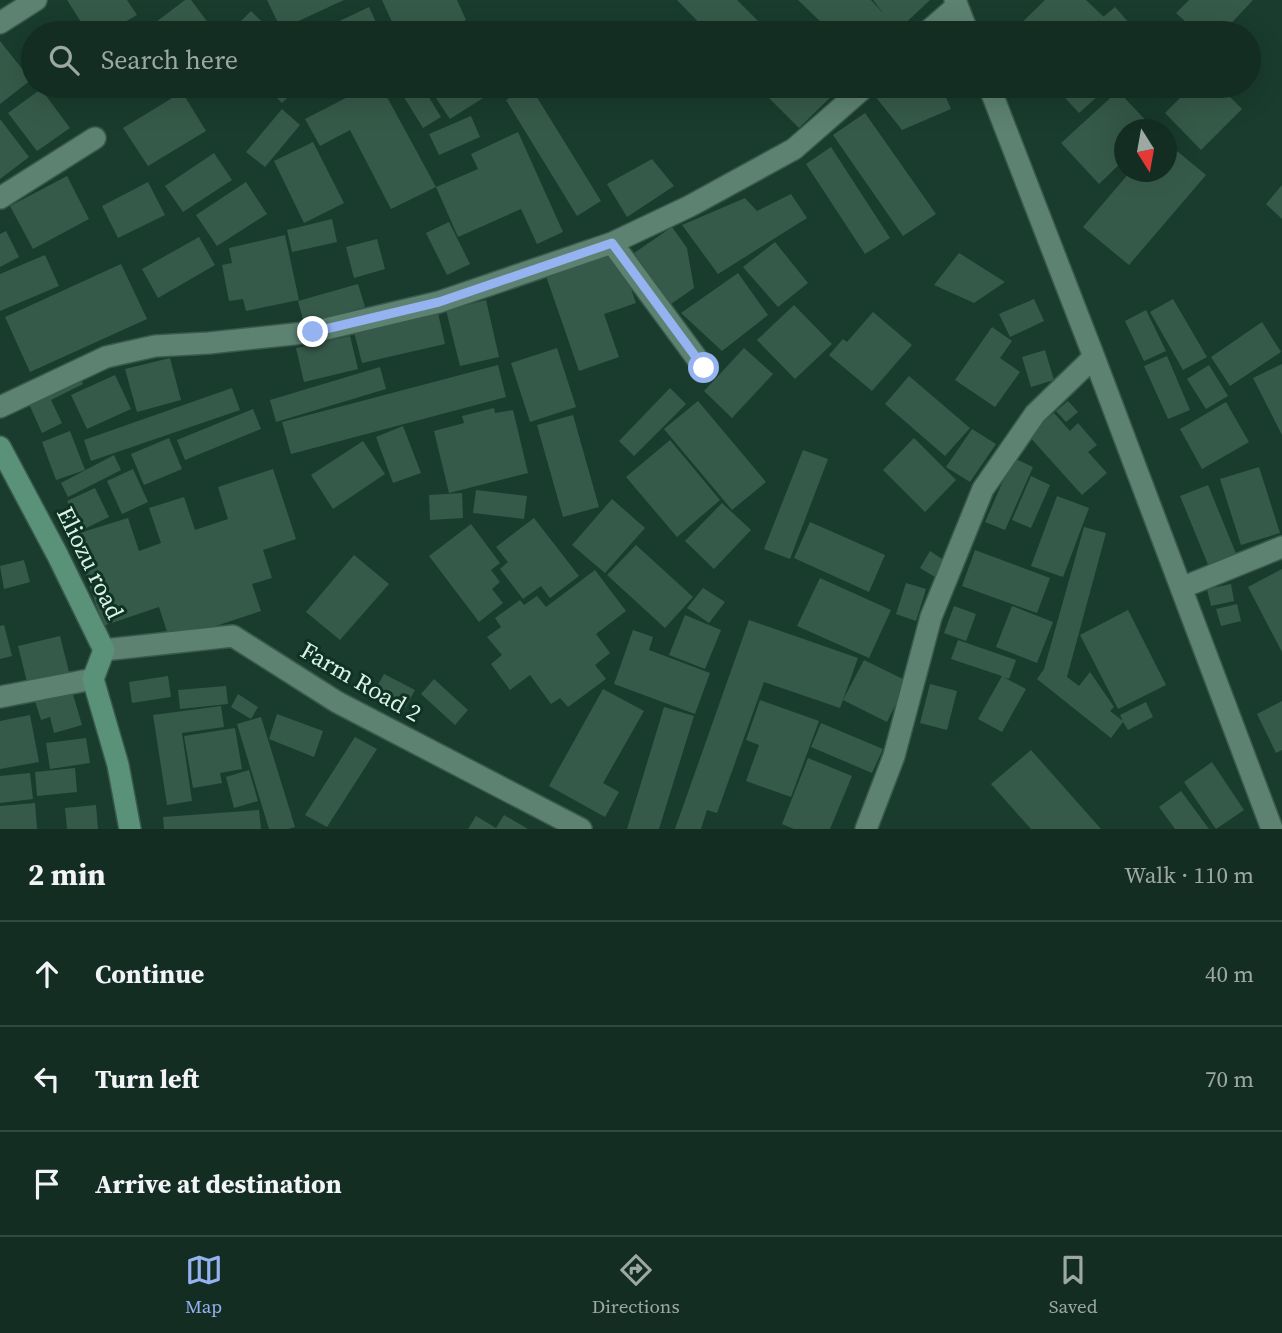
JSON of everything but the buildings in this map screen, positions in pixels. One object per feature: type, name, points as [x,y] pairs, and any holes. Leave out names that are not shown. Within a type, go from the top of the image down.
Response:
[{"type":"street","points":[[0,23],[36,0]]},
{"type":"street","points":[[938,21],[956,3],[963,21]]},
{"type":"street","points":[[0,407],[106,358],[155,346],[313,332],[439,302],[612,243],[690,206],[794,149],[852,98]]},
{"type":"street","points":[[994,98],[1272,829]]},
{"type":"street","points":[[0,198],[95,138]]},
{"type":"street","points":[[612,243],[704,368]]},
{"type":"street","points":[[866,829],[894,756],[931,617],[984,489],[1035,414],[1094,357]]},
{"type":"street","name":"Eliozu road","points":[[0,447],[104,650],[93,679]]},
{"type":"street","points":[[1181,588],[1282,547]]},
{"type":"street","name":"Farm Road 2","points":[[104,650],[233,636],[337,702],[581,829]]},
{"type":"street","points":[[0,697],[93,679],[118,765],[130,829]]},
{"type":"route","points":[[313,332],[439,302],[612,243],[704,368]]}]
